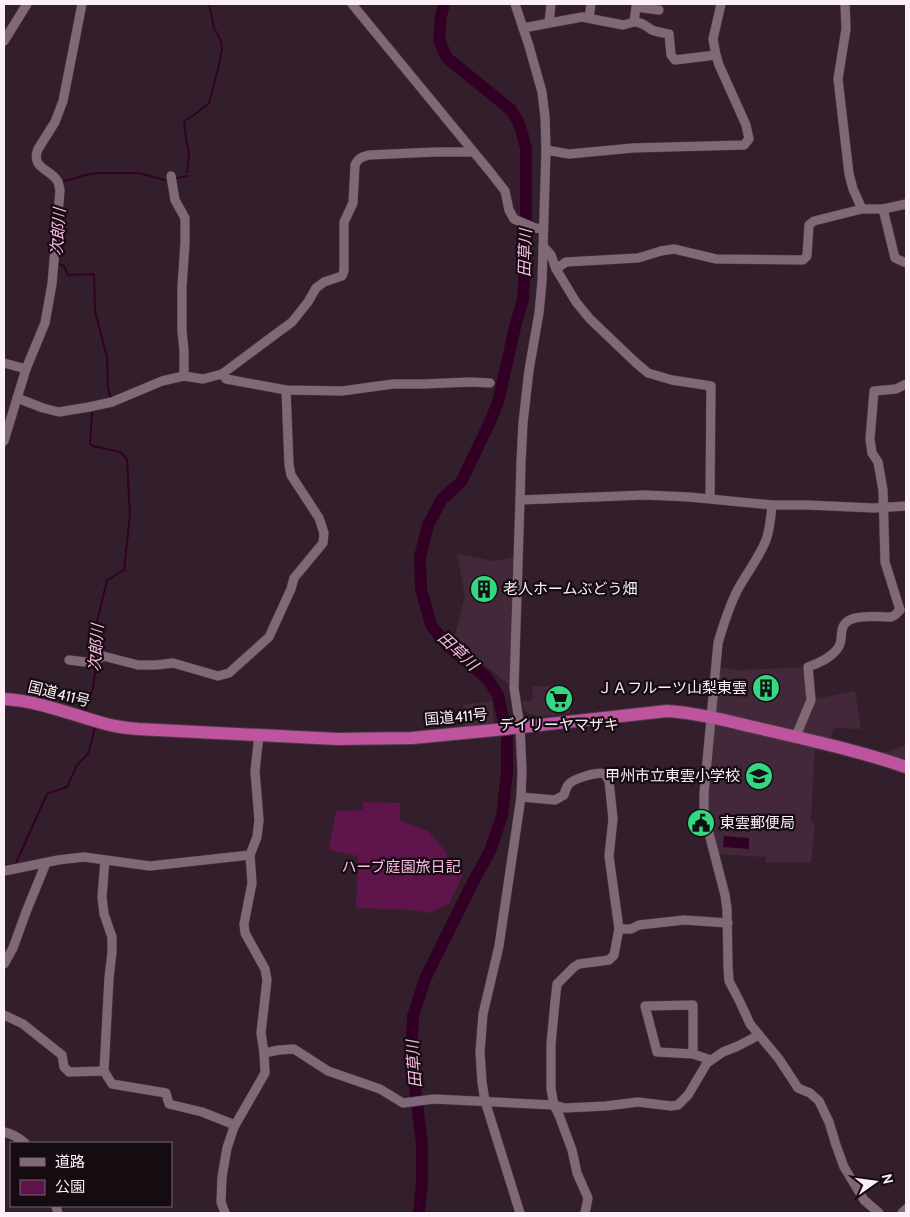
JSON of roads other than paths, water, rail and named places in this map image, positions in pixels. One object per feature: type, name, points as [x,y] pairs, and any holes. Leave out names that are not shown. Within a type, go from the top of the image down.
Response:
[{"type":"highway","name":"国道411号","points":[[4,699],[44,705],[107,724],[138,729],[346,739],[412,738],[667,711],[682,712],[796,736],[874,756],[906,767]]},
{"type":"street","points":[[4,41],[28,4]]},
{"type":"street","points":[[4,441],[26,369],[45,323],[52,284],[60,190],[58,181],[40,166],[36,154],[55,122],[63,101],[82,4]]},
{"type":"street","points":[[352,4],[492,173],[505,191],[509,210],[514,219],[539,229]]},
{"type":"street","points":[[515,4],[542,92],[545,118],[546,150],[539,229],[543,246],[542,282],[522,423],[520,462],[514,688],[515,728],[522,771],[520,797],[499,946],[483,1014],[480,1052],[482,1082],[486,1101],[520,1213]]},
{"type":"street","points":[[549,22],[550,4]]},
{"type":"street","points":[[589,18],[591,4]]},
{"type":"street","points":[[546,150],[569,154],[633,148],[744,145],[749,139],[746,125],[716,55],[713,39],[721,4]]},
{"type":"street","points":[[846,4],[846,28],[838,78],[850,174],[853,189],[862,210]]},
{"type":"street","points":[[634,22],[636,7],[659,10]]},
{"type":"street","points":[[523,28],[582,17],[623,25],[640,22],[652,30],[669,34],[671,55],[675,60],[716,55]]},
{"type":"street","points":[[17,398],[60,412],[112,402],[162,381],[184,376],[203,379],[222,374],[292,322],[308,302],[316,288],[324,282],[342,276],[344,272],[344,222],[353,203],[355,165],[357,160],[369,155],[473,152]]},
{"type":"street","points":[[171,176],[175,200],[185,218],[186,243],[182,287],[184,376]]},
{"type":"street","points":[[556,269],[566,262],[638,258],[674,249],[716,259],[803,260],[807,256],[809,225],[814,221],[862,210],[883,209],[906,204]]},
{"type":"street","points":[[883,209],[895,258],[906,263]]},
{"type":"street","points":[[543,246],[551,255],[556,269],[576,302],[590,319],[620,349],[648,373],[672,380],[711,386],[710,498]]},
{"type":"street","points":[[4,363],[26,369]]},
{"type":"street","points":[[222,374],[226,379],[286,390],[342,391],[393,384],[490,383]]},
{"type":"street","points":[[796,736],[811,700],[808,667],[830,656],[839,647],[845,623],[858,617],[891,617],[903,611],[885,562],[883,490],[878,462],[872,453],[870,439],[874,391],[896,389],[906,384]]},
{"type":"street","points":[[69,660],[93,663],[102,656],[138,665],[156,666],[173,663],[218,676],[230,673],[269,638],[294,578],[323,543],[324,533],[319,518],[291,475],[286,390]]},
{"type":"street","points":[[520,500],[645,495],[710,498],[772,505],[807,504],[874,508],[906,506]]},
{"type":"street","points":[[772,505],[767,539],[737,591],[718,643],[710,717],[704,814],[725,895],[728,923],[729,981],[750,1024],[779,1059],[798,1088],[810,1093],[819,1100],[829,1122],[844,1167],[864,1200],[879,1213]]},
{"type":"street","points":[[225,1213],[222,1202],[222,1177],[227,1148],[235,1125],[265,1074],[262,1033],[267,980],[265,968],[245,933],[244,924],[252,883],[250,855],[258,836],[259,820],[255,771],[259,736]]},
{"type":"street","points":[[520,797],[555,800],[564,796],[568,785],[574,780],[598,773],[606,776],[609,781],[613,819],[609,856],[619,929],[614,955],[609,960],[578,964],[557,984],[551,1044],[551,1089],[554,1105],[568,1136],[576,1173],[588,1198],[585,1213]]},
{"type":"street","points":[[4,871],[84,857],[150,866],[250,855]]},
{"type":"street","points":[[105,860],[102,897],[104,914],[112,937],[112,952],[104,1071],[112,1084],[166,1093],[169,1104],[202,1112],[235,1125]]},
{"type":"street","points":[[4,964],[46,863]]},
{"type":"street","points":[[619,929],[630,929],[639,925],[684,920],[728,923]]},
{"type":"street","points":[[693,1054],[692,1005],[645,1006],[657,1052],[693,1054],[710,1060]]},
{"type":"street","points":[[4,1015],[23,1024],[62,1055],[64,1067],[69,1072],[104,1071]]},
{"type":"street","points":[[264,1053],[294,1050],[328,1072],[380,1089],[403,1103],[434,1099],[554,1105],[565,1108],[638,1102],[671,1106],[678,1105],[688,1095],[710,1060],[759,1035]]},
{"type":"street","points":[[4,1132],[18,1137],[24,1142]]},
{"type":"street","points":[[902,1213],[906,1209]]},
{"type":"waterway","name":"次郎川","points":[[187,172],[189,154],[184,121],[209,103],[222,50],[221,41],[214,28],[209,4]]},
{"type":"waterway","name":"田草川","points":[[419,1213],[422,1182],[422,1144],[411,1055],[413,1016],[425,979],[490,851],[502,816],[507,773],[507,737],[498,695],[487,678],[447,645],[431,625],[421,589],[420,557],[428,525],[442,499],[461,482],[498,402],[523,299],[526,240],[526,148],[518,121],[510,109],[447,58],[439,40],[444,4]]},
{"type":"waterway","name":"次郎川","points":[[62,185],[62,182],[98,173],[138,173],[165,180]]},
{"type":"waterway","name":"次郎川","points":[[177,178],[187,176]]},
{"type":"waterway","name":"次郎川","points":[[56,263],[64,266],[68,275],[94,274],[95,311],[107,357],[108,388],[111,399]]},
{"type":"waterway","name":"次郎川","points":[[92,411],[90,444],[120,452],[127,459],[130,516],[124,570],[107,580],[95,630],[95,637],[99,643],[97,655]]},
{"type":"waterway","name":"次郎川","points":[[85,711],[93,688],[96,665]]},
{"type":"waterway","name":"次郎川","points":[[16,863],[47,794],[67,787],[77,765],[88,754],[95,728],[88,725]]},
{"type":"place","name":"老人ホームぶどう畑","points":[[484,589]]},
{"type":"place","name":"ＪＡフルーツ山梨東雲","points":[[766,688]]},
{"type":"place","name":"デイリーヤマザキ","points":[[559,699]]},
{"type":"place","name":"甲州市立東雲小学校","points":[[759,776]]},
{"type":"place","name":"東雲郵便局","points":[[701,823]]},
{"type":"park label","name":"ハーブ庭園旅日記","points":[[401,867]]}]
